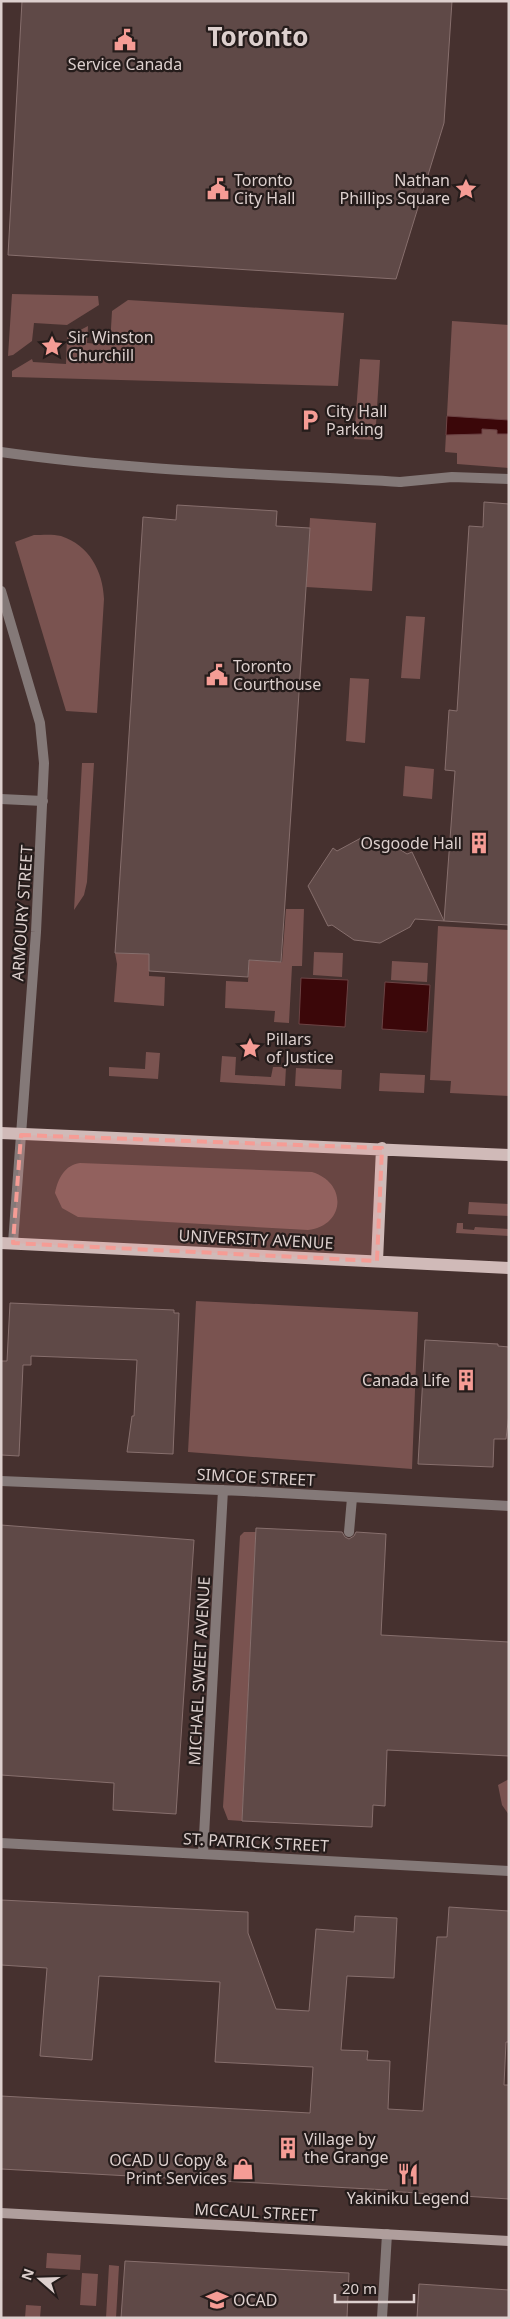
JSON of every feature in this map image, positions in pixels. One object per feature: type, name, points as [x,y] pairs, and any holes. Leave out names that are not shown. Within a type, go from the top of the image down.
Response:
[{"type":"main road","points":[[1,1133],[509,1155]]},
{"type":"main road","points":[[377,1261],[382,1148]]},
{"type":"main road","name":"UNIVERSITY AVENUE","points":[[7,1243],[509,1268]]},
{"type":"street","points":[[1,452],[61,461],[206,472],[400,482],[452,477],[509,479]]},
{"type":"street","name":"ARMOURY STREET","points":[[1,591],[40,723],[44,764],[36,932],[20,1135],[7,1243]]},
{"type":"street","points":[[1,799],[43,801]]},
{"type":"street","name":"SIMCOE STREET","points":[[1,1481],[223,1490],[509,1506]]},
{"type":"street","name":"MICHAEL SWEET AVENUE","points":[[204,1854],[223,1490]]},
{"type":"street","points":[[349,1532],[352,1498]]},
{"type":"street","name":"ST. PATRICK STREET","points":[[1,1844],[509,1872]]},
{"type":"street","name":"MCCAUL STREET","points":[[1,2213],[509,2241]]},
{"type":"street","points":[[382,2318],[387,2234]]},
{"type":"highlighted area","points":[[21,1135],[382,1148],[377,1261],[13,1243]]},
{"type":"shaded area","points":[[12,294],[98,296],[99,305],[67,325],[34,323],[32,341],[13,355],[8,356]]},
{"type":"shaded area","points":[[128,300],[344,313],[338,386],[12,377],[12,371],[32,359],[33,362],[66,364],[67,337],[88,326],[87,343],[110,345],[112,311]]},
{"type":"shaded area","points":[[452,321],[509,325],[509,468],[457,464],[457,453],[445,452]]},
{"type":"shaded area","points":[[360,359],[380,360],[375,440],[354,439]]},
{"type":"shaded area","points":[[447,416],[509,420],[509,434],[497,434],[497,430],[482,429],[482,434],[446,435]]},
{"type":"shaded area","points":[[310,518],[376,523],[372,591],[306,587]]},
{"type":"shaded area","points":[[34,535],[61,536],[71,540],[93,560],[101,579],[104,599],[97,713],[66,711],[15,542]]},
{"type":"shaded area","points":[[406,616],[425,617],[420,679],[401,678]]},
{"type":"shaded area","points":[[350,678],[369,679],[365,743],[346,741]]},
{"type":"shaded area","points":[[82,763],[94,763],[87,882],[84,895],[74,910]]},
{"type":"shaded area","points":[[405,766],[434,769],[432,799],[403,796]]},
{"type":"shaded area","points":[[286,909],[304,909],[302,966],[292,966],[289,1023],[274,1022],[275,1011],[225,1008],[226,981],[248,982],[249,960],[282,962]]},
{"type":"shaded area","points":[[438,926],[509,930],[509,1096],[450,1093],[451,1081],[430,1080]]},
{"type":"shaded area","points":[[314,952],[343,953],[342,977],[313,975]]},
{"type":"shaded area","points":[[115,953],[149,954],[149,976],[165,977],[164,1006],[114,1002],[117,964]]},
{"type":"shaded area","points":[[392,961],[428,963],[427,982],[391,980]]},
{"type":"shaded area","points":[[301,978],[348,980],[345,1027],[299,1024]]},
{"type":"shaded area","points":[[385,982],[430,985],[427,1032],[382,1029]]},
{"type":"shaded area","points":[[146,1052],[160,1053],[158,1079],[109,1076],[109,1067],[145,1069]]},
{"type":"shaded area","points":[[222,1056],[236,1057],[235,1075],[271,1077],[273,1067],[286,1067],[285,1086],[220,1082]]},
{"type":"shaded area","points":[[296,1068],[342,1070],[341,1089],[295,1086]]},
{"type":"shaded area","points":[[380,1073],[425,1075],[424,1093],[379,1091]]},
{"type":"shaded area","points":[[80,1163],[312,1172],[324,1177],[332,1185],[336,1194],[337,1204],[335,1213],[329,1221],[320,1227],[308,1230],[78,1217],[62,1208],[55,1193],[58,1182],[66,1169]]},
{"type":"shaded area","points":[[469,1202],[509,1204],[509,1216],[468,1214]]},
{"type":"shaded area","points":[[457,1223],[463,1223],[463,1229],[474,1230],[475,1227],[509,1229],[509,1236],[456,1233]]},
{"type":"shaded area","points":[[196,1301],[418,1312],[412,1469],[188,1452]]},
{"type":"shaded area","points":[[244,1532],[256,1532],[242,1821],[228,1820],[223,1807],[240,1536]]},
{"type":"shaded area","points":[[509,1779],[509,1815],[502,1805],[498,1785]]},
{"type":"shaded area","points":[[47,2253],[81,2255],[80,2270],[46,2268]]},
{"type":"shaded area","points":[[109,2265],[119,2266],[116,2318],[106,2318]]},
{"type":"shaded area","points":[[82,2273],[98,2274],[96,2306],[80,2305]]},
{"type":"shaded area","points":[[26,2305],[41,2306],[40,2318],[25,2318]]},
{"type":"building","name":"Toronto City Hall","points":[[22,1],[452,1],[444,123],[396,279],[8,255]]},
{"type":"building","name":"Osgoode Hall","points":[[484,502],[509,504],[509,925],[444,921],[455,771],[445,770],[449,710],[457,711],[469,526],[483,527]]},
{"type":"building","name":"Toronto Courthouse","points":[[177,505],[277,511],[276,526],[310,528],[281,962],[249,960],[248,977],[149,971],[149,954],[115,953],[143,517],[176,520]]},
{"type":"building","points":[[361,838],[387,841],[407,854],[412,852],[444,921],[415,919],[410,927],[380,943],[354,940],[332,925],[328,926],[308,886],[333,848],[337,851]]},
{"type":"building","points":[[10,1303],[174,1310],[174,1313],[179,1313],[173,1454],[127,1452],[132,1416],[134,1416],[137,1360],[31,1356],[31,1365],[23,1365],[19,1456],[1,1455],[1,1361],[7,1361]]},
{"type":"building","name":"Canada Life","points":[[425,1340],[498,1344],[498,1346],[509,1347],[509,1414],[506,1439],[494,1439],[493,1467],[418,1464]]},
{"type":"building","points":[[1,1525],[194,1540],[176,1814],[113,1810],[114,1783],[1,1775]]},
{"type":"building","points":[[256,1528],[342,1532],[349,1539],[356,1532],[386,1534],[381,1635],[509,1642],[509,1756],[387,1750],[385,1806],[373,1805],[372,1827],[242,1821]]},
{"type":"building","points":[[1,1900],[248,1912],[248,1933],[276,2009],[309,2011],[316,1929],[354,1932],[355,1916],[397,1918],[394,1978],[347,1976],[341,2050],[368,2051],[367,2060],[390,2061],[388,2109],[423,2111],[437,1937],[447,1937],[449,1907],[509,1911],[509,2042],[506,2042],[504,2085],[509,2085],[509,2199],[388,2190],[1,2169],[1,2096],[310,2113],[313,2067],[215,2062],[220,1982],[99,1976],[92,2060],[40,2056],[47,1968],[1,1965]]},
{"type":"building","points":[[125,2261],[349,2273],[347,2318],[121,2318]]},
{"type":"building","points":[[419,2284],[509,2290],[509,2318],[417,2318]]},
{"type":"place","name":"Service Canada","points":[[125,40]]},
{"type":"place","name":"Toronto City Hall","points":[[218,189]]},
{"type":"place","name":"Nathan Phillips Square","points":[[466,189]]},
{"type":"place","name":"Sir Winston Churchill","points":[[52,346]]},
{"type":"place","name":"City Hall Parking","points":[[310,420]]},
{"type":"place","name":"Toronto Courthouse","points":[[217,675]]},
{"type":"place","name":"Osgoode Hall","points":[[479,843]]},
{"type":"place","name":"Pillars of Justice","points":[[250,1048]]},
{"type":"place","name":"Canada Life","points":[[466,1380]]},
{"type":"place","name":"Village by the Grange","points":[[288,2148]]},
{"type":"place","name":"OCAD U Copy & Print Services","points":[[243,2169]]},
{"type":"place","name":"Yakiniku Legend","points":[[408,2174]]},
{"type":"place","name":"OCAD","points":[[217,2300]]},
{"type":"district","name":"Toronto","points":[[258,37]]}]
